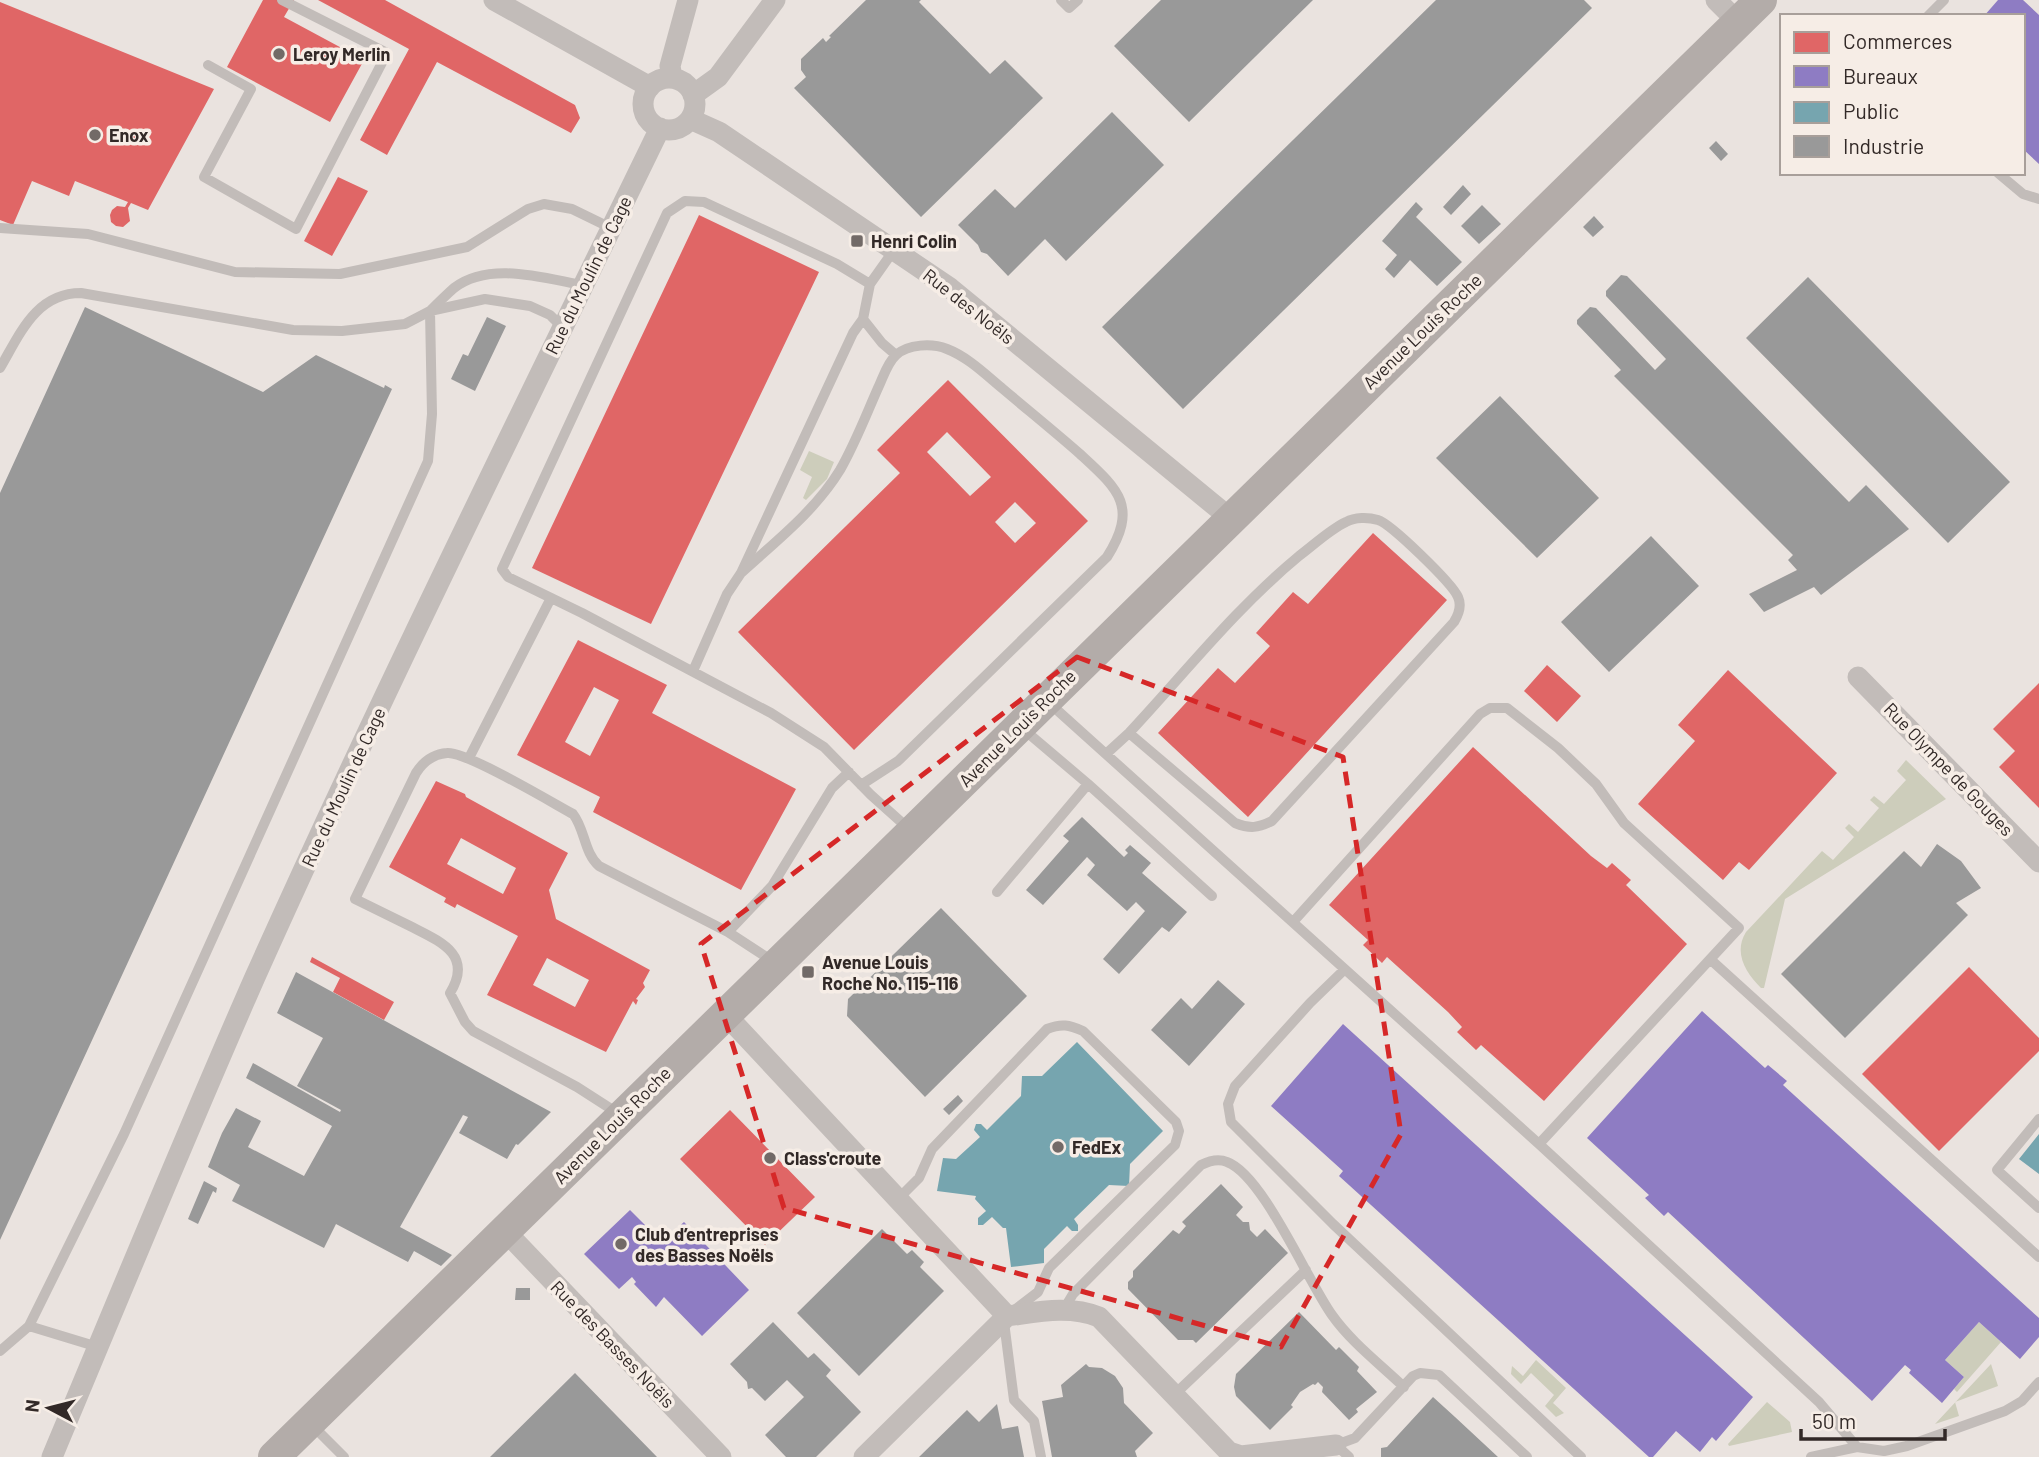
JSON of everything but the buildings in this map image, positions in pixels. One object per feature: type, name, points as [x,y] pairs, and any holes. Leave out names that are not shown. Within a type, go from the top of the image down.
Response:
[{"type":"main road","name":"Avenue Louis Roche","points":[[274,1457],[1761,0]]},
{"type":"street","points":[[494,0],[650,87]]},
{"type":"street","points":[[672,78],[670,66],[688,0]]},
{"type":"street","points":[[693,94],[718,77],[775,0]]},
{"type":"street","points":[[1716,0],[1738,22]]},
{"type":"street","points":[[672,78],[684,83],[693,94],[695,103],[690,119],[677,129],[660,128],[647,118],[644,110],[645,94],[656,82],[672,78]]},
{"type":"street","name":"Rue des Noëls","points":[[690,119],[719,132],[967,301],[1230,519]]},
{"type":"street","name":"Rue du Moulin de Cage","points":[[52,1457],[255,978],[328,818],[582,285],[660,128]]},
{"type":"street","name":"Rue Olympe de Gouges","points":[[1858,677],[2039,862]]},
{"type":"street","points":[[726,1015],[1005,1318]]},
{"type":"street","name":"Rue des Basses Noëls","points":[[505,1231],[721,1457]]},
{"type":"street","points":[[864,1457],[1005,1318],[1064,1309],[1100,1317],[1229,1452],[1241,1456],[1342,1451]]},
{"type":"lane","points":[[208,65],[251,89],[204,177],[296,229],[387,53],[282,0]]},
{"type":"lane","points":[[1061,0],[1069,8],[1078,0]]},
{"type":"lane","points":[[1930,14],[1944,0]]},
{"type":"lane","points":[[2000,175],[2023,194],[2039,199]]},
{"type":"lane","points":[[870,284],[837,264],[704,202],[685,201],[667,213],[502,569],[508,577],[771,713],[824,747],[912,832]]},
{"type":"lane","points":[[0,228],[88,234],[235,272],[340,274],[467,247],[528,209],[544,204],[572,209],[611,228]]},
{"type":"lane","points":[[693,671],[727,594],[741,573],[853,333],[863,319],[870,284],[894,250]]},
{"type":"lane","points":[[0,1351],[29,1326],[124,1134],[428,461],[432,414],[430,311],[456,286],[474,277],[497,273],[582,285]]},
{"type":"lane","points":[[0,368],[27,323],[45,303],[68,293],[81,293],[293,330],[342,331],[405,324],[430,311],[485,299],[530,306],[550,315],[562,327]]},
{"type":"lane","points":[[863,319],[882,343],[896,355]]},
{"type":"lane","points":[[741,573],[821,497],[856,440],[887,368],[896,355],[918,346],[948,349],[968,361],[1063,439],[1114,486],[1120,496],[1122,524],[1107,557],[898,761],[861,785]]},
{"type":"lane","points":[[1106,754],[1129,733],[1265,584],[1348,521],[1362,517],[1379,520],[1394,530],[1458,597],[1460,612],[1454,622],[1272,821],[1259,827],[1246,828],[1235,823],[1129,733]]},
{"type":"lane","points":[[469,758],[551,598]]},
{"type":"lane","points":[[1045,699],[1539,1144],[1819,1402],[1857,1447]]},
{"type":"lane","points":[[1293,922],[1480,714],[1490,708],[1507,708],[1558,748],[1596,784],[1624,823],[1739,928],[1539,1144]]},
{"type":"lane","points":[[1020,726],[1212,895]]},
{"type":"lane","points":[[621,1115],[577,1087],[486,1040],[474,1031],[465,1022],[450,993],[456,984],[458,969],[455,958],[445,944],[355,899],[421,766],[448,752],[469,758],[573,814],[582,828],[591,857],[599,866],[728,932],[761,951],[776,964]]},
{"type":"lane","points":[[728,932],[772,886],[832,788],[849,772]]},
{"type":"lane","points":[[997,892],[1088,784]]},
{"type":"lane","points":[[1711,960],[2039,1257]]},
{"type":"lane","points":[[1344,970],[1310,1003],[1235,1086],[1228,1104],[1231,1122],[1333,1224],[1581,1457]]},
{"type":"lane","points":[[898,1199],[919,1178],[932,1149],[1048,1029],[1058,1025],[1068,1025],[1083,1031],[1176,1122],[1179,1131],[1175,1145],[1049,1268],[1038,1292],[1005,1318],[1014,1400],[1034,1421],[1041,1457]]},
{"type":"lane","points":[[2039,1119],[1997,1170],[2039,1208]]},
{"type":"lane","points":[[1064,1309],[1073,1294],[1202,1165],[1209,1161],[1228,1162],[1251,1182],[1286,1233],[1334,1318],[1404,1387]]},
{"type":"lane","points":[[1175,1394],[1306,1270]]},
{"type":"lane","points":[[29,1326],[98,1348]]},
{"type":"lane","points":[[1342,1451],[1413,1376],[1420,1373],[1439,1375],[1527,1457]]},
{"type":"lane","points":[[1811,1457],[1857,1447],[1893,1451],[2005,1411],[2022,1401],[2039,1382]]},
{"type":"lane","points":[[309,1422],[344,1457]]},
{"type":"highlighted area","points":[[1077,657],[1343,757],[1401,1134],[1281,1347],[784,1208],[701,944]]},
{"type":"green space","points":[[809,451],[834,462],[827,479],[806,500],[803,498],[812,477],[800,470]]},
{"type":"green space","points":[[1906,760],[1946,799],[1785,899],[1764,988],[1761,988],[1750,976],[1741,955],[1742,940],[1746,932],[1822,851],[1833,860],[1854,837],[1845,828],[1849,824],[1858,832],[1879,808],[1870,800],[1874,796],[1884,804],[1906,780],[1897,771]]},
{"type":"green space","points":[[1979,1322],[2001,1342],[1957,1392],[1954,1389],[1964,1377],[1945,1360]]},
{"type":"green space","points":[[1536,1360],[1566,1388],[1553,1403],[1564,1413],[1556,1417],[1545,1406],[1554,1395],[1531,1373],[1521,1384],[1511,1374],[1512,1366],[1523,1376]]},
{"type":"green space","points":[[1991,1364],[1998,1386],[1956,1402]]},
{"type":"green space","points":[[1767,1402],[1790,1422],[1792,1432],[1729,1446],[1728,1444]]},
{"type":"green space","points":[[1955,1402],[1959,1416],[1935,1424]]},
{"type":"place","name":"Leroy Merlin","points":[[279,54]]},
{"type":"place","name":"Enox","points":[[95,135]]},
{"type":"place","name":"Henri Colin","points":[[857,241]]},
{"type":"place","name":"Avenue Louis Roche No. 115-116","points":[[808,972]]},
{"type":"place","name":"FedEx","points":[[1058,1147]]},
{"type":"place","name":"Class'croute","points":[[770,1158]]},
{"type":"place","name":"Club d’entreprises des Basses Noëls","points":[[621,1244]]}]
